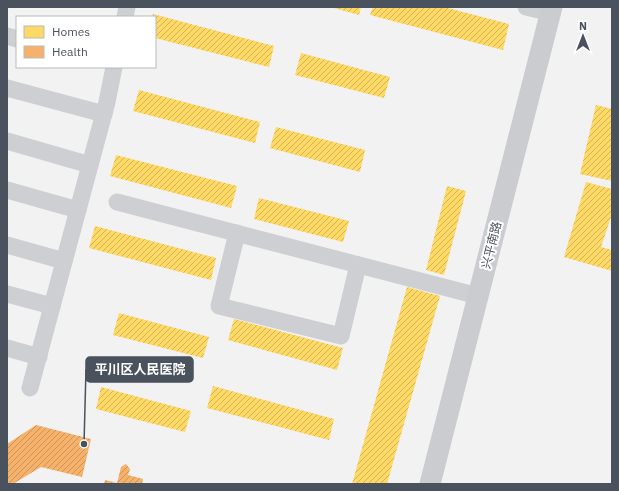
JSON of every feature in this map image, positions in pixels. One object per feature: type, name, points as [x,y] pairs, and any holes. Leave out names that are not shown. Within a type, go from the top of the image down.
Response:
[{"type":"main road","name":"兴平南路","points":[[430,484],[552,10]]},
{"type":"street","points":[[526,7],[552,10]]},
{"type":"street","points":[[30,388],[104,114],[114,68]]},
{"type":"street","points":[[7,88],[104,114]]},
{"type":"street","points":[[7,141],[90,164]]},
{"type":"street","points":[[7,190],[78,210]]},
{"type":"street","points":[[117,202],[478,296]]},
{"type":"street","points":[[237,233],[219,306],[341,336],[358,265]]},
{"type":"street","points":[[7,245],[64,261]]},
{"type":"street","points":[[7,294],[52,306]]},
{"type":"street","points":[[7,348],[39,357]]},
{"type":"building: Homes","points":[[330,7],[361,7],[359,15]]},
{"type":"building: Homes","points":[[373,7],[444,7],[509,24],[503,50],[370,15]]},
{"type":"building: Homes","points":[[153,14],[274,46],[269,67],[156,38],[156,16],[152,16]]},
{"type":"building: Homes","points":[[301,53],[390,77],[384,98],[295,75]]},
{"type":"building: Homes","points":[[139,90],[260,122],[255,143],[133,111]]},
{"type":"building: Homes","points":[[596,105],[612,109],[612,181],[580,174]]},
{"type":"building: Homes","points":[[276,127],[365,150],[360,172],[270,148]]},
{"type":"building: Homes","points":[[116,155],[237,186],[231,208],[110,176]]},
{"type":"building: Homes","points":[[586,182],[612,189],[612,214],[601,247],[612,250],[612,271],[564,257]]},
{"type":"building: Homes","points":[[447,186],[466,191],[444,275],[426,270]]},
{"type":"building: Homes","points":[[259,198],[349,221],[343,242],[254,219]]},
{"type":"building: Homes","points":[[95,226],[216,258],[211,280],[89,248]]},
{"type":"building: Homes","points":[[407,287],[440,296],[387,484],[352,484]]},
{"type":"building: Homes","points":[[119,313],[209,337],[203,358],[113,335]]},
{"type":"building: Homes","points":[[234,319],[343,348],[337,370],[228,340]]},
{"type":"building: Homes","points":[[213,386],[334,419],[329,440],[207,408]]},
{"type":"building: Homes","points":[[101,387],[191,411],[185,432],[96,409]]},
{"type":"building: Health","points":[[36,425],[91,439],[82,477],[41,467],[13,484],[7,484],[7,444]]},
{"type":"building: Health","points":[[126,464],[130,469],[128,475],[143,479],[142,484],[104,484],[105,480],[117,483],[121,467]]},
{"type":"place","name":"平川区人民医院","points":[[84,444]]}]
